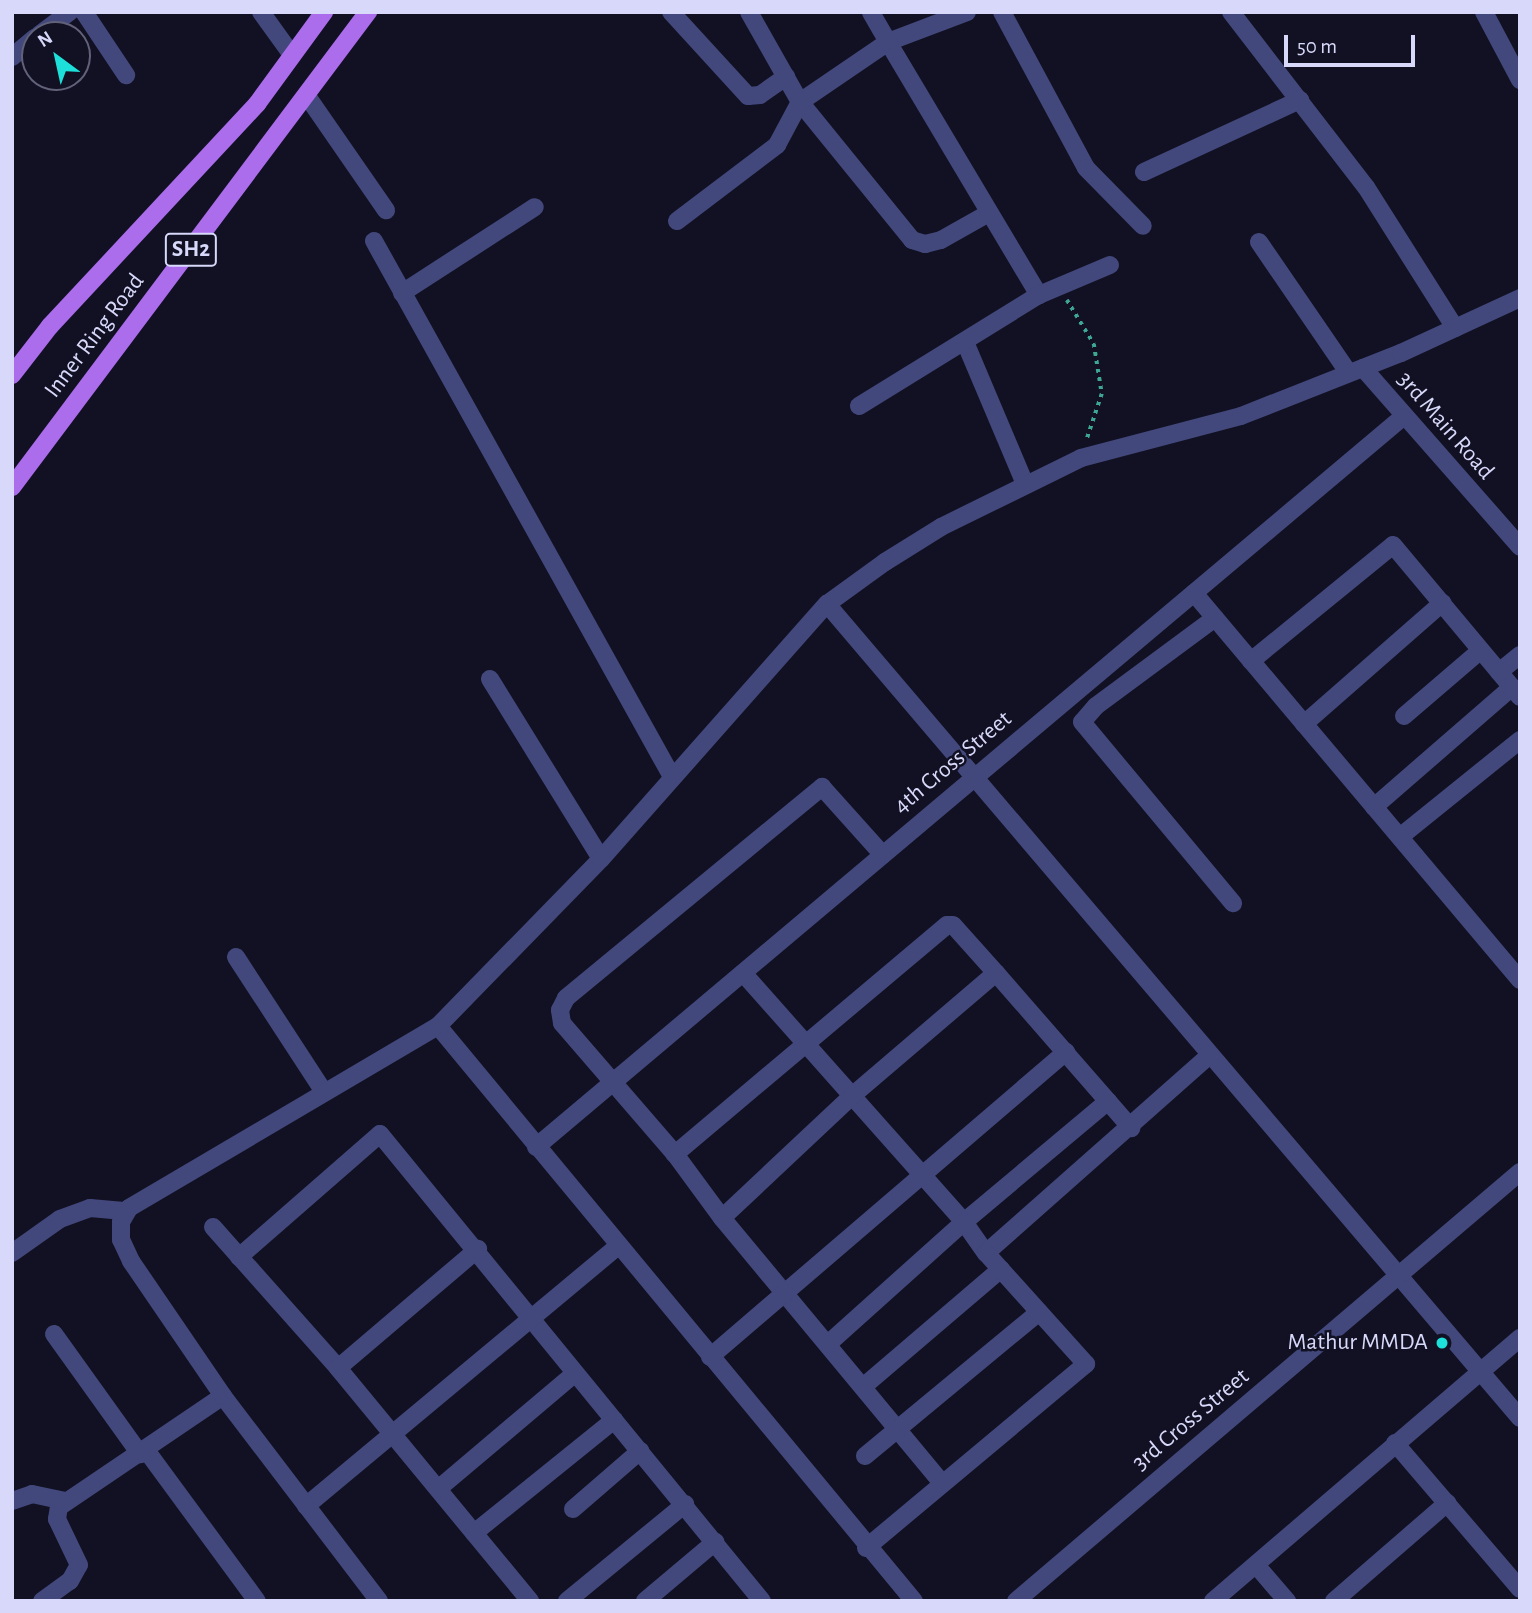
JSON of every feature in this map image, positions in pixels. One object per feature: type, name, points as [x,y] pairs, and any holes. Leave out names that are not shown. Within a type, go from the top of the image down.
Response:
[{"type":"main road","name":"Inner Ring Road","points":[[12,375],[50,326],[257,104],[324,12]]},
{"type":"main road","name":"Inner Ring Road","points":[[12,487],[368,12]]},
{"type":"street","points":[[83,12],[126,75]]},
{"type":"street","points":[[261,12],[292,55]]},
{"type":"street","points":[[671,12],[748,96],[760,95],[786,77]]},
{"type":"street","points":[[749,12],[800,102],[912,240],[925,244],[941,240],[989,213]]},
{"type":"street","points":[[871,12],[1039,295]]},
{"type":"street","points":[[677,222],[777,145],[800,102],[888,42],[967,12]]},
{"type":"street","points":[[1002,12],[1086,168],[1143,226]]},
{"type":"street","points":[[1231,12],[1366,187],[1455,328]]},
{"type":"street","points":[[1484,12],[1520,80]]},
{"type":"street","points":[[307,96],[386,211]]},
{"type":"street","points":[[1144,172],[1300,100]]},
{"type":"street","points":[[402,293],[535,206]]},
{"type":"street","points":[[374,241],[671,775]]},
{"type":"street","name":"3rd Main Road","points":[[1259,242],[1355,370],[1403,417],[1520,547]]},
{"type":"street","points":[[859,406],[1039,295],[1110,265]]},
{"type":"street","points":[[379,1601],[223,1396],[131,1261],[121,1240],[121,1222],[127,1211],[324,1092],[438,1027],[601,859],[671,775],[827,604],[941,527],[1081,458],[1241,416],[1455,328],[1520,298]]},
{"type":"street","points":[[964,342],[1025,484]]},
{"type":"street","name":"4th Cross Street","points":[[536,1147],[1403,417]]},
{"type":"street","points":[[1251,661],[1393,545],[1442,603],[1516,692],[1374,807]]},
{"type":"street","points":[[1194,593],[1520,980]]},
{"type":"street","points":[[1304,724],[1442,603]]},
{"type":"street","points":[[827,604],[1520,1418]]},
{"type":"street","points":[[1215,618],[1096,706],[1082,722],[1233,903]]},
{"type":"street","points":[[1404,716],[1481,650]]},
{"type":"street","points":[[1499,672],[1520,655]]},
{"type":"street","points":[[490,679],[601,859]]},
{"type":"street","points":[[1401,836],[1520,740]]},
{"type":"street","points":[[883,855],[822,787],[566,998],[560,1010],[562,1023],[675,1154],[722,1218],[786,1290],[864,1386],[896,1431],[942,1483]]},
{"type":"street","points":[[675,1154],[947,925],[953,925],[1131,1128]]},
{"type":"street","points":[[236,957],[324,1092]]},
{"type":"street","points":[[743,973],[923,1173],[986,1253],[1086,1364],[866,1548]]},
{"type":"street","points":[[722,1218],[853,1096],[996,973]]},
{"type":"street","points":[[438,1027],[866,1548],[914,1601]]},
{"type":"street","points":[[710,1357],[1066,1052]]},
{"type":"street","points":[[986,1253],[1131,1128],[1210,1055]]},
{"type":"street","points":[[829,1343],[964,1222],[1108,1101]]},
{"type":"street","points":[[239,1256],[380,1134],[478,1249],[575,1374],[685,1504],[715,1542],[751,1597]]},
{"type":"street","name":"3rd Cross Street","points":[[1016,1601],[1520,1172]]},
{"type":"street","points":[[12,1253],[60,1219],[90,1208],[127,1211]]},
{"type":"street","points":[[213,1227],[338,1368],[530,1601]]},
{"type":"street","points":[[306,1506],[618,1246]]},
{"type":"street","points":[[338,1368],[478,1249]]},
{"type":"street","points":[[864,1386],[1001,1269]]},
{"type":"street","points":[[865,1456],[1039,1312]]},
{"type":"street","points":[[54,1334],[257,1601]]},
{"type":"street","points":[[1213,1601],[1520,1338]]},
{"type":"street","points":[[438,1489],[575,1374]]},
{"type":"street","points":[[42,1601],[70,1581],[79,1565],[55,1513],[64,1501],[143,1452],[223,1396]]},
{"type":"street","points":[[474,1533],[614,1420]]},
{"type":"street","points":[[1395,1443],[1520,1589]]},
{"type":"street","points":[[573,1508],[640,1451]]},
{"type":"street","points":[[12,1501],[32,1494],[64,1501]]},
{"type":"street","points":[[1334,1601],[1447,1503]]},
{"type":"street","points":[[567,1601],[685,1504]]},
{"type":"street","points":[[645,1601],[715,1542]]},
{"type":"street","points":[[1256,1565],[1287,1601]]},
{"type":"street","points":[[1514,1601],[1520,1596]]},
{"type":"path","points":[[1058,285],[1094,344],[1102,394],[1081,458]]},
{"type":"place","name":"Mathur MMDA","points":[[1442,1343]]}]
